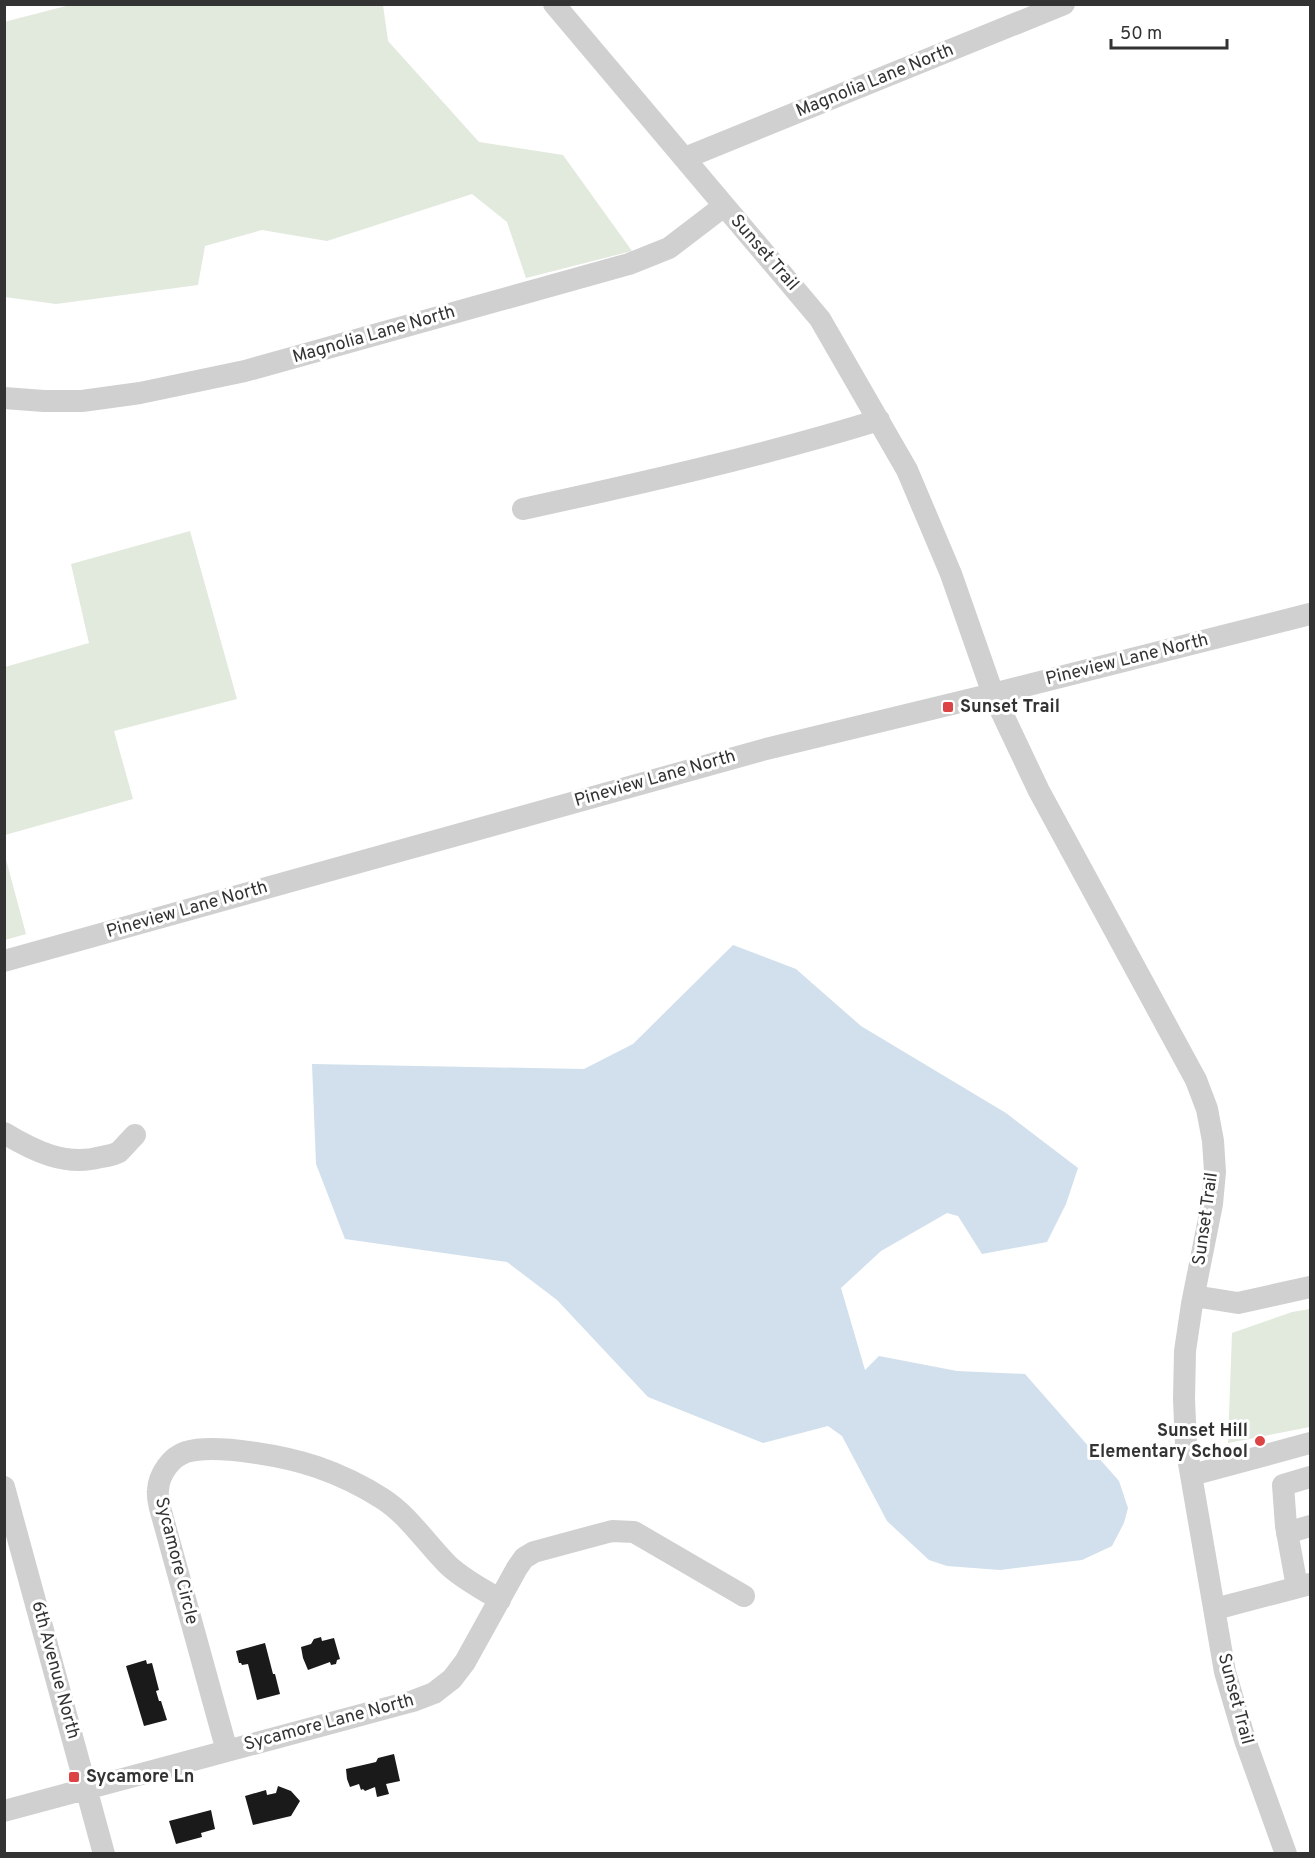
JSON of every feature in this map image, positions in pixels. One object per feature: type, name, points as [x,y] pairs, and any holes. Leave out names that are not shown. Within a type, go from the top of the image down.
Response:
[{"type":"street","name":"Sunset Trail","points":[[554,4],[820,319],[907,470],[951,574],[993,694],[1044,801],[1196,1080],[1207,1109],[1214,1141],[1215,1172],[1212,1203],[1185,1351],[1186,1446],[1225,1672],[1236,1712],[1286,1854]]},
{"type":"street","name":"Magnolia Lane North","points":[[685,158],[1064,4]]},
{"type":"street","name":"Magnolia Lane North","points":[[4,398],[82,401],[140,393],[244,371],[628,264],[669,248],[724,206]]},
{"type":"street","points":[[523,509],[603,492],[806,442],[879,420]]},
{"type":"street","name":"Pineview Lane North","points":[[4,961],[766,748],[1311,614]]},
{"type":"street","points":[[4,1133],[28,1148],[47,1156],[63,1159],[94,1159],[117,1153],[135,1135]]},
{"type":"street","points":[[1194,1296],[1238,1303],[1311,1287]]},
{"type":"street","points":[[1192,1475],[1311,1443]]},
{"type":"street","name":"Sycamore Circle","points":[[227,1751],[160,1508],[158,1492],[161,1475],[171,1462],[185,1453],[212,1450],[279,1456],[318,1467],[356,1483],[385,1500],[412,1524],[449,1566],[501,1600]]},
{"type":"street","points":[[1215,1609],[1304,1586],[1287,1533],[1283,1485],[1311,1477]]},
{"type":"street","name":"6th Avenue North","points":[[4,1487],[104,1854]]},
{"type":"street","points":[[1287,1533],[1311,1526]]},
{"type":"street","name":"Sycamore Lane North","points":[[4,1811],[88,1790],[434,1693],[452,1679],[465,1662],[517,1568],[524,1558],[534,1552],[612,1531],[634,1532],[744,1596]]},
{"type":"shaded area","points":[[70,5],[383,5],[388,41],[479,142],[563,155],[632,251],[526,278],[507,222],[472,194],[327,241],[262,230],[205,246],[198,285],[56,304],[5,297],[4,22]]},
{"type":"shaded area","points":[[190,531],[237,699],[114,731],[133,799],[5,835],[5,667],[89,643],[71,564]]},
{"type":"shaded area","points":[[4,852],[26,934],[5,940],[4,940]]},
{"type":"shaded area","points":[[1310,1309],[1310,1427],[1228,1443],[1232,1333],[1292,1312]]},
{"type":"water","points":[[733,945],[796,969],[861,1026],[1006,1113],[1078,1168],[1066,1204],[1047,1242],[982,1254],[958,1216],[947,1213],[881,1251],[841,1288],[865,1370],[879,1356],[957,1371],[1025,1374],[1119,1481],[1128,1508],[1124,1523],[1112,1546],[1082,1560],[1000,1570],[947,1566],[929,1560],[887,1521],[842,1436],[828,1426],[763,1443],[648,1397],[557,1300],[507,1262],[345,1239],[316,1164],[312,1064],[584,1069],[633,1044]]},
{"type":"building","points":[[321,1637],[322,1641],[334,1638],[340,1659],[336,1664],[331,1665],[330,1662],[308,1670],[301,1647]]},
{"type":"building","points":[[265,1643],[280,1694],[257,1700],[248,1664],[239,1663],[236,1651]]},
{"type":"building","points":[[146,1660],[147,1664],[152,1663],[159,1690],[156,1691],[167,1720],[144,1726],[126,1666]]},
{"type":"building","points":[[394,1754],[400,1781],[386,1784],[389,1794],[377,1797],[375,1787],[365,1791],[361,1790],[359,1784],[350,1787],[346,1769],[376,1762],[378,1758]]},
{"type":"building","points":[[278,1786],[291,1791],[300,1801],[291,1816],[253,1825],[245,1796],[266,1790],[267,1795],[276,1793]]},
{"type":"building","points":[[211,1810],[215,1829],[201,1833],[202,1837],[176,1844],[169,1821]]},
{"type":"place","name":"Sunset Trail","points":[[948,707]]},
{"type":"place","name":"Sunset Hill Elementary School","points":[[1260,1441]]},
{"type":"place","name":"Sycamore Ln","points":[[74,1777]]}]
